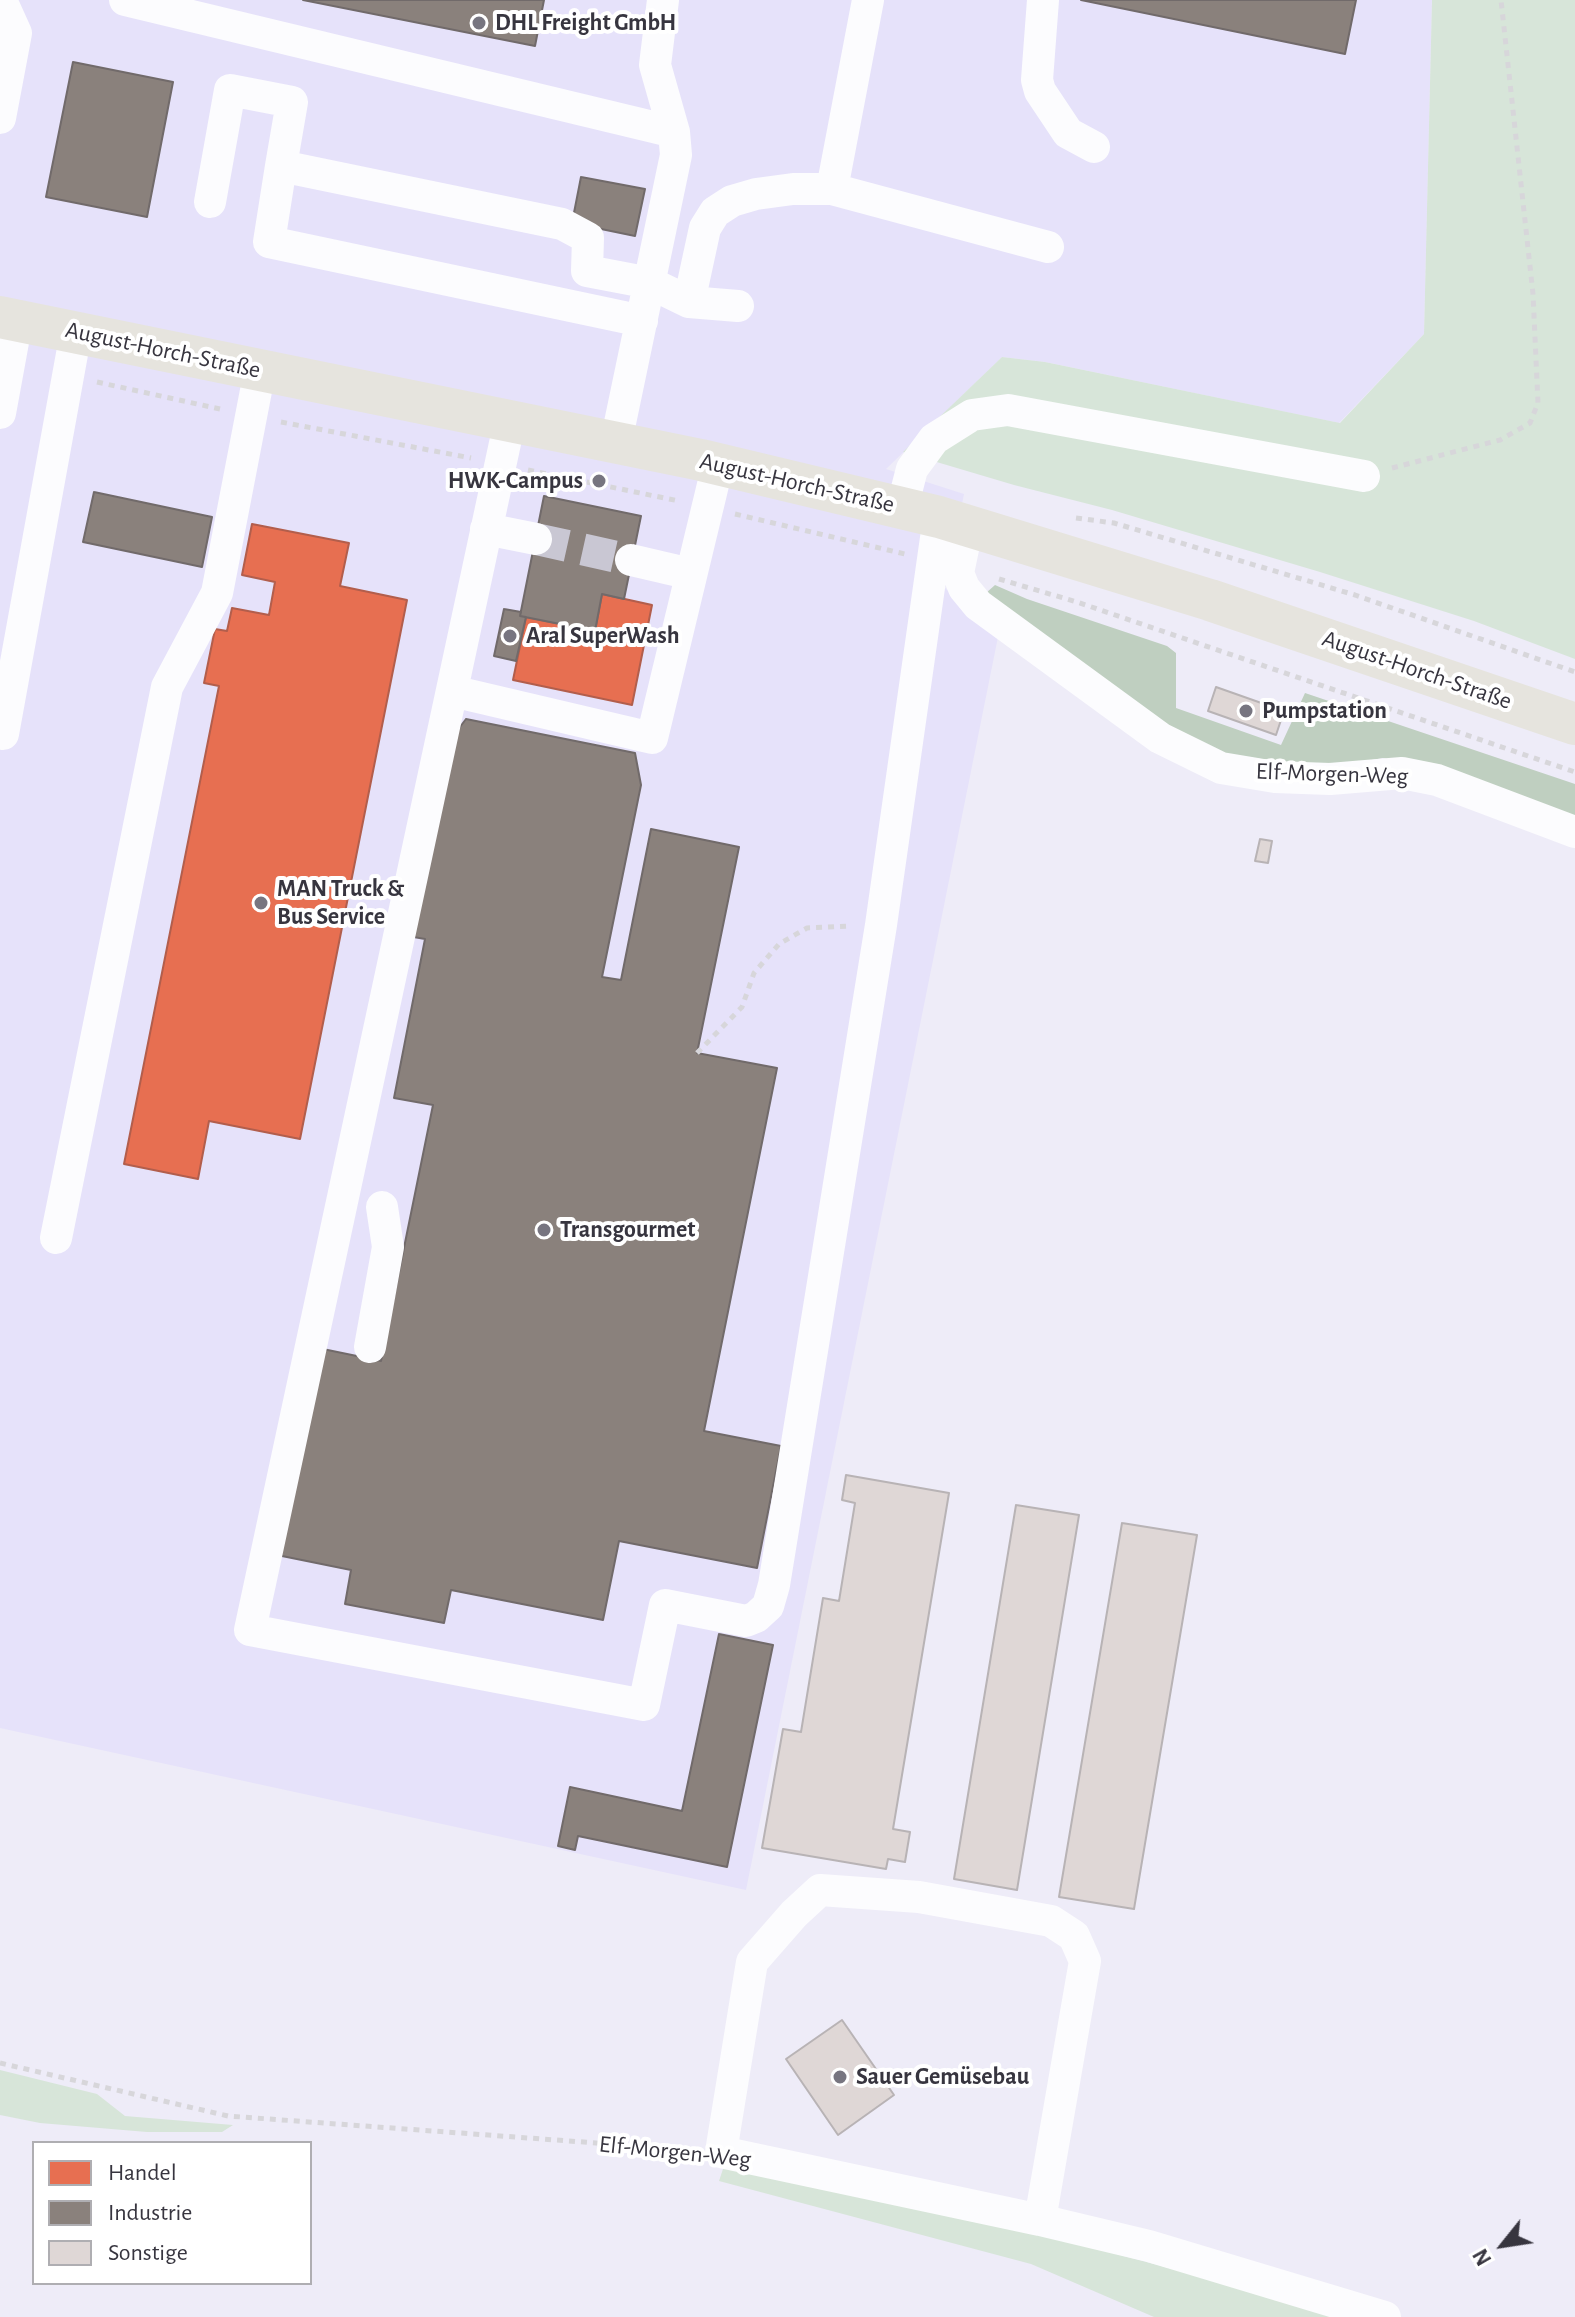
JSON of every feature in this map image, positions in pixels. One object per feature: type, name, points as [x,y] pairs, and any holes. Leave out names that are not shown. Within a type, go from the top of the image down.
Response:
[{"type":"main road","name":"August-Horch-Straße","points":[[9,318],[616,442],[936,516],[1210,600],[1575,724]]},
{"type":"lane","points":[[0,118],[16,33],[1,0]]},
{"type":"lane","points":[[125,0],[674,132]]},
{"type":"lane","points":[[616,442],[676,155],[674,132],[655,65],[663,0]]},
{"type":"lane","points":[[832,189],[868,0]]},
{"type":"lane","points":[[1043,0],[1037,80],[1040,91],[1068,133],[1094,147]]},
{"type":"lane","points":[[210,202],[230,90],[292,102],[269,242],[642,321]]},
{"type":"lane","points":[[281,166],[562,224],[588,238],[581,307]]},
{"type":"lane","points":[[689,302],[705,228],[715,212],[732,201],[756,194],[793,189],[832,189],[1048,247]]},
{"type":"lane","points":[[587,271],[650,283],[689,302],[738,306]]},
{"type":"lane","points":[[0,413],[9,318]]},
{"type":"lane","points":[[3,734],[76,332]]},
{"type":"lane","points":[[56,1238],[167,687],[217,593],[260,370]]},
{"type":"lane","points":[[510,420],[250,1630],[644,1705],[665,1605],[746,1621],[768,1606],[881,925],[946,564],[936,516],[912,469],[934,439],[972,415],[1008,410],[1364,476]]},
{"type":"lane","points":[[452,691],[652,738],[718,464]]},
{"type":"lane","points":[[486,529],[536,539]]},
{"type":"lane","points":[[631,560],[691,574]]},
{"type":"lane","name":"Elf-Morgen-Weg","points":[[946,564],[958,573],[964,588],[978,605],[1160,738],[1221,768],[1275,777],[1330,779],[1402,773],[1437,780],[1575,832]]},
{"type":"lane","points":[[370,1347],[388,1247],[382,1207]]},
{"type":"lane","points":[[721,2152],[752,1962],[794,1914],[820,1890],[919,1897],[1051,1921],[1074,1936],[1085,1961],[1040,2220]]},
{"type":"lane","name":"Elf-Morgen-Weg","points":[[721,2152],[1149,2246],[1385,2317]]},
{"type":"path","points":[[1364,476],[1500,440],[1530,423],[1538,403],[1533,294],[1501,0]]},
{"type":"path","points":[[68,376],[251,416],[707,507],[946,564],[1077,602],[1575,772]]},
{"type":"path","points":[[1073,517],[1114,523],[1355,595],[1575,672]]},
{"type":"path","points":[[697,1053],[742,1007],[754,973],[779,944],[807,928],[881,925]]},
{"type":"path","name":"Elf-Morgen-Weg","points":[[0,2063],[228,2116],[721,2152]]},
{"type":"shaded area","points":[[0,0],[1432,0],[1424,334],[1339,423],[1045,362],[1002,357],[886,469],[964,494],[945,588],[998,637],[746,1890],[0,1728]]},
{"type":"green space","points":[[1432,0],[1575,0],[1575,659],[1474,621],[1320,572],[903,452],[1002,357],[1045,362],[1340,423],[1424,334]]},
{"type":"green space","points":[[995,585],[1027,599],[1167,646],[1176,653],[1176,708],[1281,745],[1305,693],[1575,784],[1575,821],[1404,762],[1383,758],[1328,768],[1210,752],[1155,723],[986,593]]},
{"type":"green space","points":[[0,2070],[97,2094],[125,2116],[233,2125],[222,2132],[147,2132],[40,2123],[0,2115]]},
{"type":"green space","points":[[724,2166],[982,2218],[1352,2317],[1154,2317],[1031,2264],[719,2181]]},
{"type":"building: Handel","name":"MAN Truck & Bus Service","points":[[252,524],[349,543],[340,586],[407,600],[300,1139],[209,1121],[198,1179],[124,1164],[219,686],[204,683],[215,629],[227,631],[232,608],[269,615],[275,582],[242,575]]},
{"type":"building: Handel","points":[[602,594],[652,605],[632,705],[513,680],[526,617],[595,631]]},
{"type":"building: Industrie","name":"DHL Freight GmbH","points":[[303,0],[544,0],[535,46]]},
{"type":"building: Industrie","points":[[1081,0],[1356,0],[1345,54]]},
{"type":"building: Industrie","points":[[73,62],[173,82],[147,217],[46,197]]},
{"type":"building: Industrie","points":[[581,177],[645,189],[635,236],[572,223]]},
{"type":"building: Industrie","points":[[94,492],[212,517],[202,567],[83,542]]},
{"type":"building: Industrie","points":[[544,496],[641,516],[624,599],[602,594],[595,631],[520,616]]},
{"type":"building: Industrie","name":"Aral SuperWash","points":[[504,609],[521,612],[520,616],[526,617],[516,661],[494,656]]},
{"type":"building: Industrie","points":[[466,719],[635,753],[641,785],[602,977],[621,980],[651,829],[739,847],[697,1053],[777,1068],[704,1431],[781,1446],[757,1568],[619,1541],[603,1620],[451,1590],[444,1623],[345,1604],[351,1570],[277,1555],[318,1348],[381,1361],[433,1105],[394,1098],[425,939],[408,936],[447,744]]},
{"type":"building: Industrie","points":[[719,1634],[773,1645],[727,1867],[578,1836],[575,1850],[558,1846],[570,1787],[682,1811]]},
{"type":"building: Sonstige","name":"Pumpstation","points":[[1216,687],[1284,711],[1276,735],[1208,711]]},
{"type":"building: Sonstige","points":[[1260,839],[1272,841],[1268,863],[1255,861]]},
{"type":"building: Sonstige","points":[[846,1475],[949,1493],[893,1829],[910,1832],[905,1862],[888,1859],[886,1869],[762,1848],[783,1729],[801,1732],[823,1598],[839,1601],[855,1503],[842,1500]]},
{"type":"building: Sonstige","points":[[1016,1505],[1079,1515],[1017,1890],[954,1879]]},
{"type":"building: Sonstige","points":[[1122,1523],[1197,1535],[1134,1909],[1059,1897]]},
{"type":"building: Sonstige","name":"Sauer Gemüsebau","points":[[842,2020],[894,2095],[838,2135],[786,2059]]},
{"type":"tunnel","points":[[536,539],[631,560]]},
{"type":"place","name":"DHL Freight GmbH","points":[[479,23]]},
{"type":"place","name":"HWK-Campus","points":[[599,481]]},
{"type":"place","name":"Aral SuperWash","points":[[510,636]]},
{"type":"place","name":"Pumpstation","points":[[1246,711]]},
{"type":"place","name":"MAN Truck & Bus Service","points":[[261,903]]},
{"type":"place","name":"Transgourmet","points":[[544,1230]]},
{"type":"place","name":"Sauer Gemüsebau","points":[[840,2077]]}]
